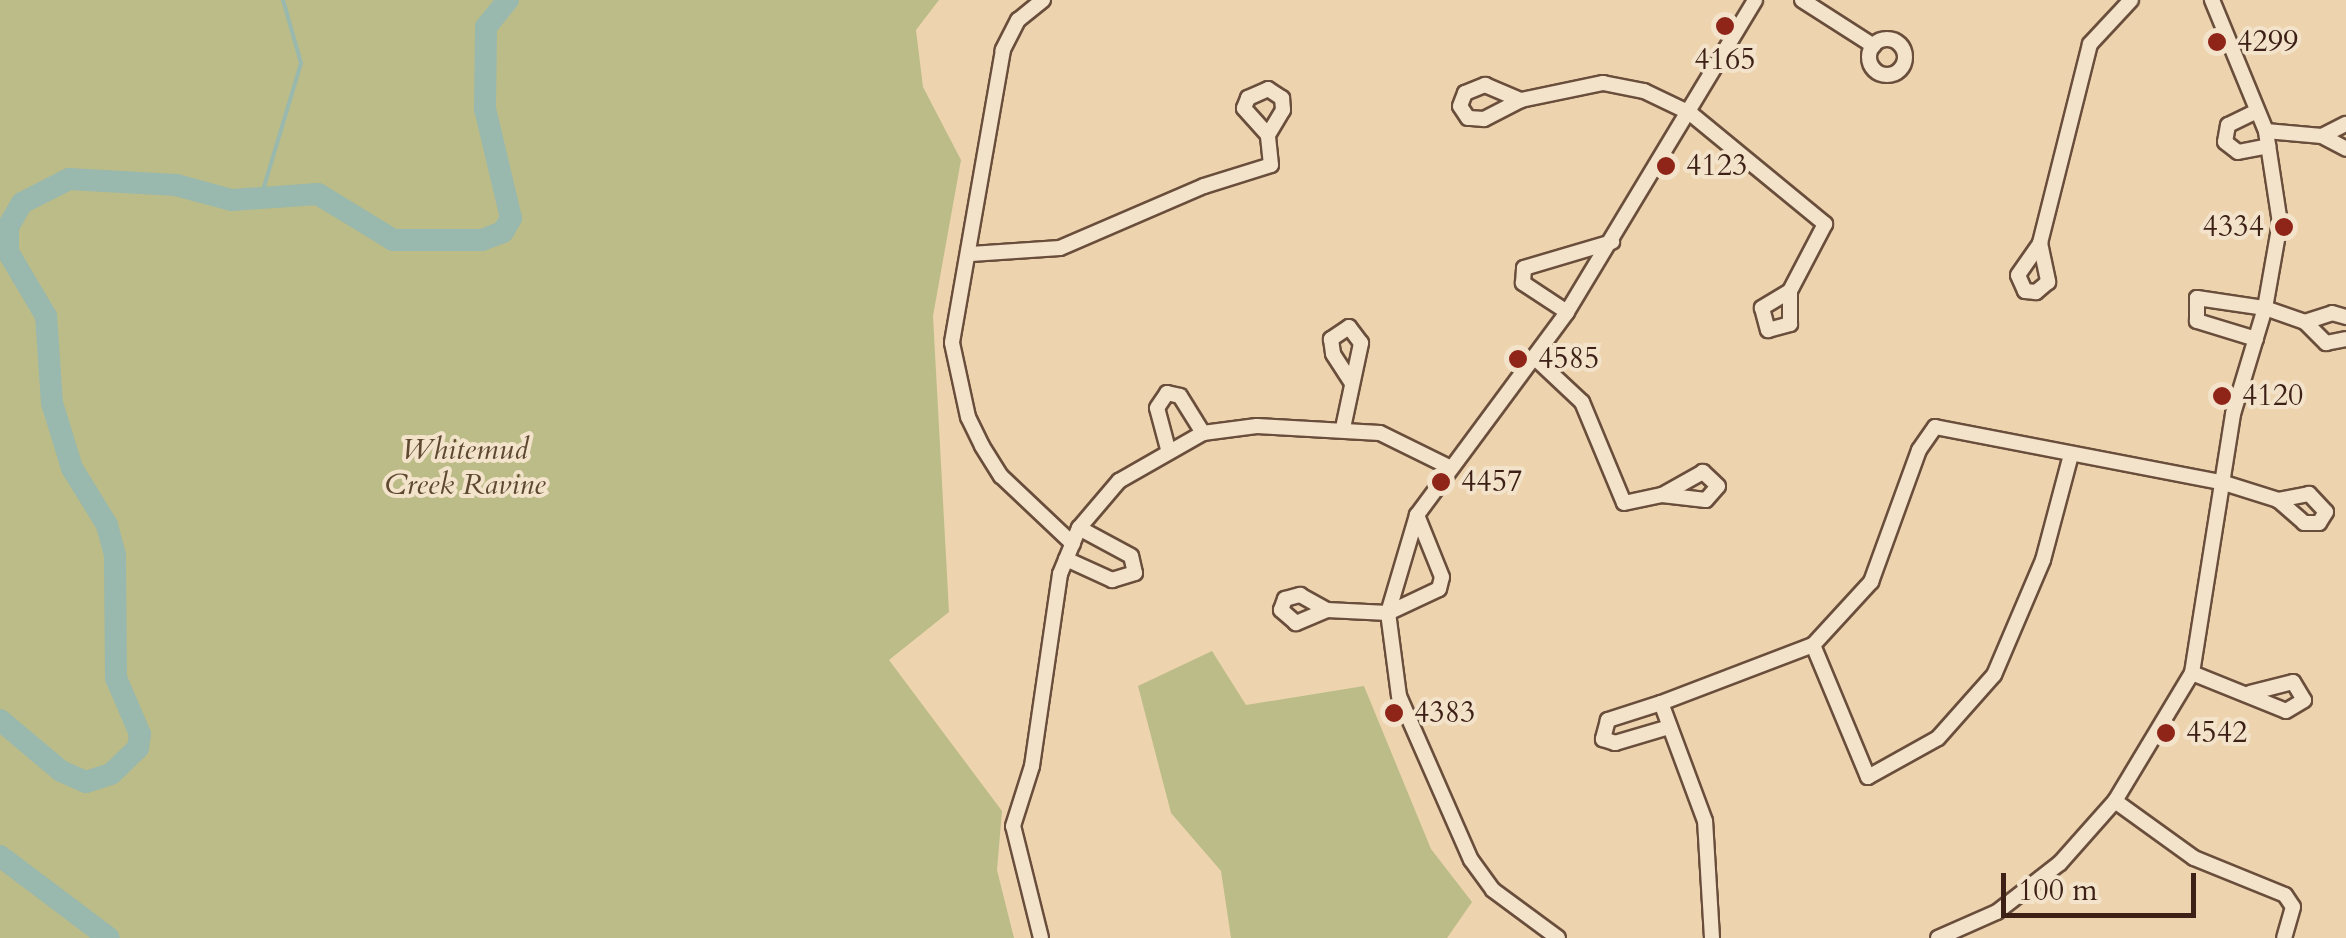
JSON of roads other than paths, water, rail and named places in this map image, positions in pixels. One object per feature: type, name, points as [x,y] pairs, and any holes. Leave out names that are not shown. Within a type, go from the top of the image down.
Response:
[{"type":"street","points":[[1043,0],[1018,20],[1003,50],[971,254],[952,343],[968,417],[1001,476],[1073,544]]},
{"type":"street","points":[[1558,938],[1493,890],[1470,860],[1399,696],[1388,614],[1418,515],[1449,467],[1568,312],[1755,0]]},
{"type":"street","points":[[1802,0],[1874,46]]},
{"type":"street","points":[[2040,243],[2090,44],[2119,6],[2131,0]]},
{"type":"street","points":[[1938,938],[2032,890],[2116,801],[2192,673],[2221,482],[2265,308],[2280,223],[2267,139],[2212,0]]},
{"type":"street","points":[[1520,100],[1603,83],[1644,91],[1690,113],[1825,224],[1790,291]]},
{"type":"street","points":[[2258,111],[2228,126],[2225,142],[2238,152],[2267,139],[2322,136],[2346,124]]},
{"type":"street","points":[[971,254],[1060,248],[1204,186],[1272,165],[1268,134]]},
{"type":"street","points":[[2322,136],[2346,149]]},
{"type":"street","points":[[1568,312],[1522,283],[1524,268],[1612,242]]},
{"type":"street","points":[[2256,339],[2197,321],[2197,298],[2265,308],[2305,322],[2326,343],[2346,340]]},
{"type":"street","points":[[2305,322],[2332,314],[2346,317]]},
{"type":"street","points":[[1536,358],[1582,402],[1624,503],[1662,495]]},
{"type":"street","points":[[1343,428],[1351,382]]},
{"type":"street","points":[[1168,449],[1156,408],[1167,393],[1180,396],[1203,433]]},
{"type":"street","points":[[1041,938],[1013,826],[1032,766],[1066,559],[1080,528],[1120,481],[1168,449],[1203,433],[1257,426],[1380,433],[1449,467]]},
{"type":"street","points":[[1669,727],[1614,744],[1603,739],[1608,720],[1813,645],[1871,582],[1920,450],[1935,427],[2221,482],[2278,500]]},
{"type":"street","points":[[1813,645],[1868,777],[1938,738],[1994,675],[2043,560],[2071,454]]},
{"type":"street","points":[[1326,610],[1388,614],[1442,583],[1418,515]]},
{"type":"street","points":[[1066,559],[1112,580],[1135,574],[1131,556],[1080,528]]},
{"type":"street","points":[[2192,673],[2250,694]]},
{"type":"street","points":[[1660,703],[1706,820],[1712,938]]},
{"type":"street","points":[[2116,801],[2194,858],[2286,895],[2293,907],[2284,938]]},
{"type":"waterway","points":[[260,200],[301,63],[283,0]]},
{"type":"waterway","points":[[0,720],[61,771],[86,782],[111,774],[138,748],[140,734],[116,678],[115,555],[107,525],[72,468],[52,403],[46,316],[8,252],[8,227],[22,203],[69,179],[176,185],[232,200],[318,194],[393,240],[482,240],[503,232],[511,218],[485,109],[486,27],[508,0]]},
{"type":"waterway","points":[[0,856],[109,938]]},
{"type":"place","name":"4165","points":[[1725,26]]},
{"type":"place","name":"4299","points":[[2217,42]]},
{"type":"place","name":"4123","points":[[1666,166]]},
{"type":"place","name":"4334","points":[[2284,227]]},
{"type":"place","name":"4585","points":[[1518,359]]},
{"type":"place","name":"4120","points":[[2222,396]]},
{"type":"place","name":"4457","points":[[1441,482]]},
{"type":"place","name":"4383","points":[[1394,713]]},
{"type":"place","name":"4542","points":[[2166,733]]},
{"type":"park label","name":"Whitemud Creek Ravine","points":[[465,467]]}]
